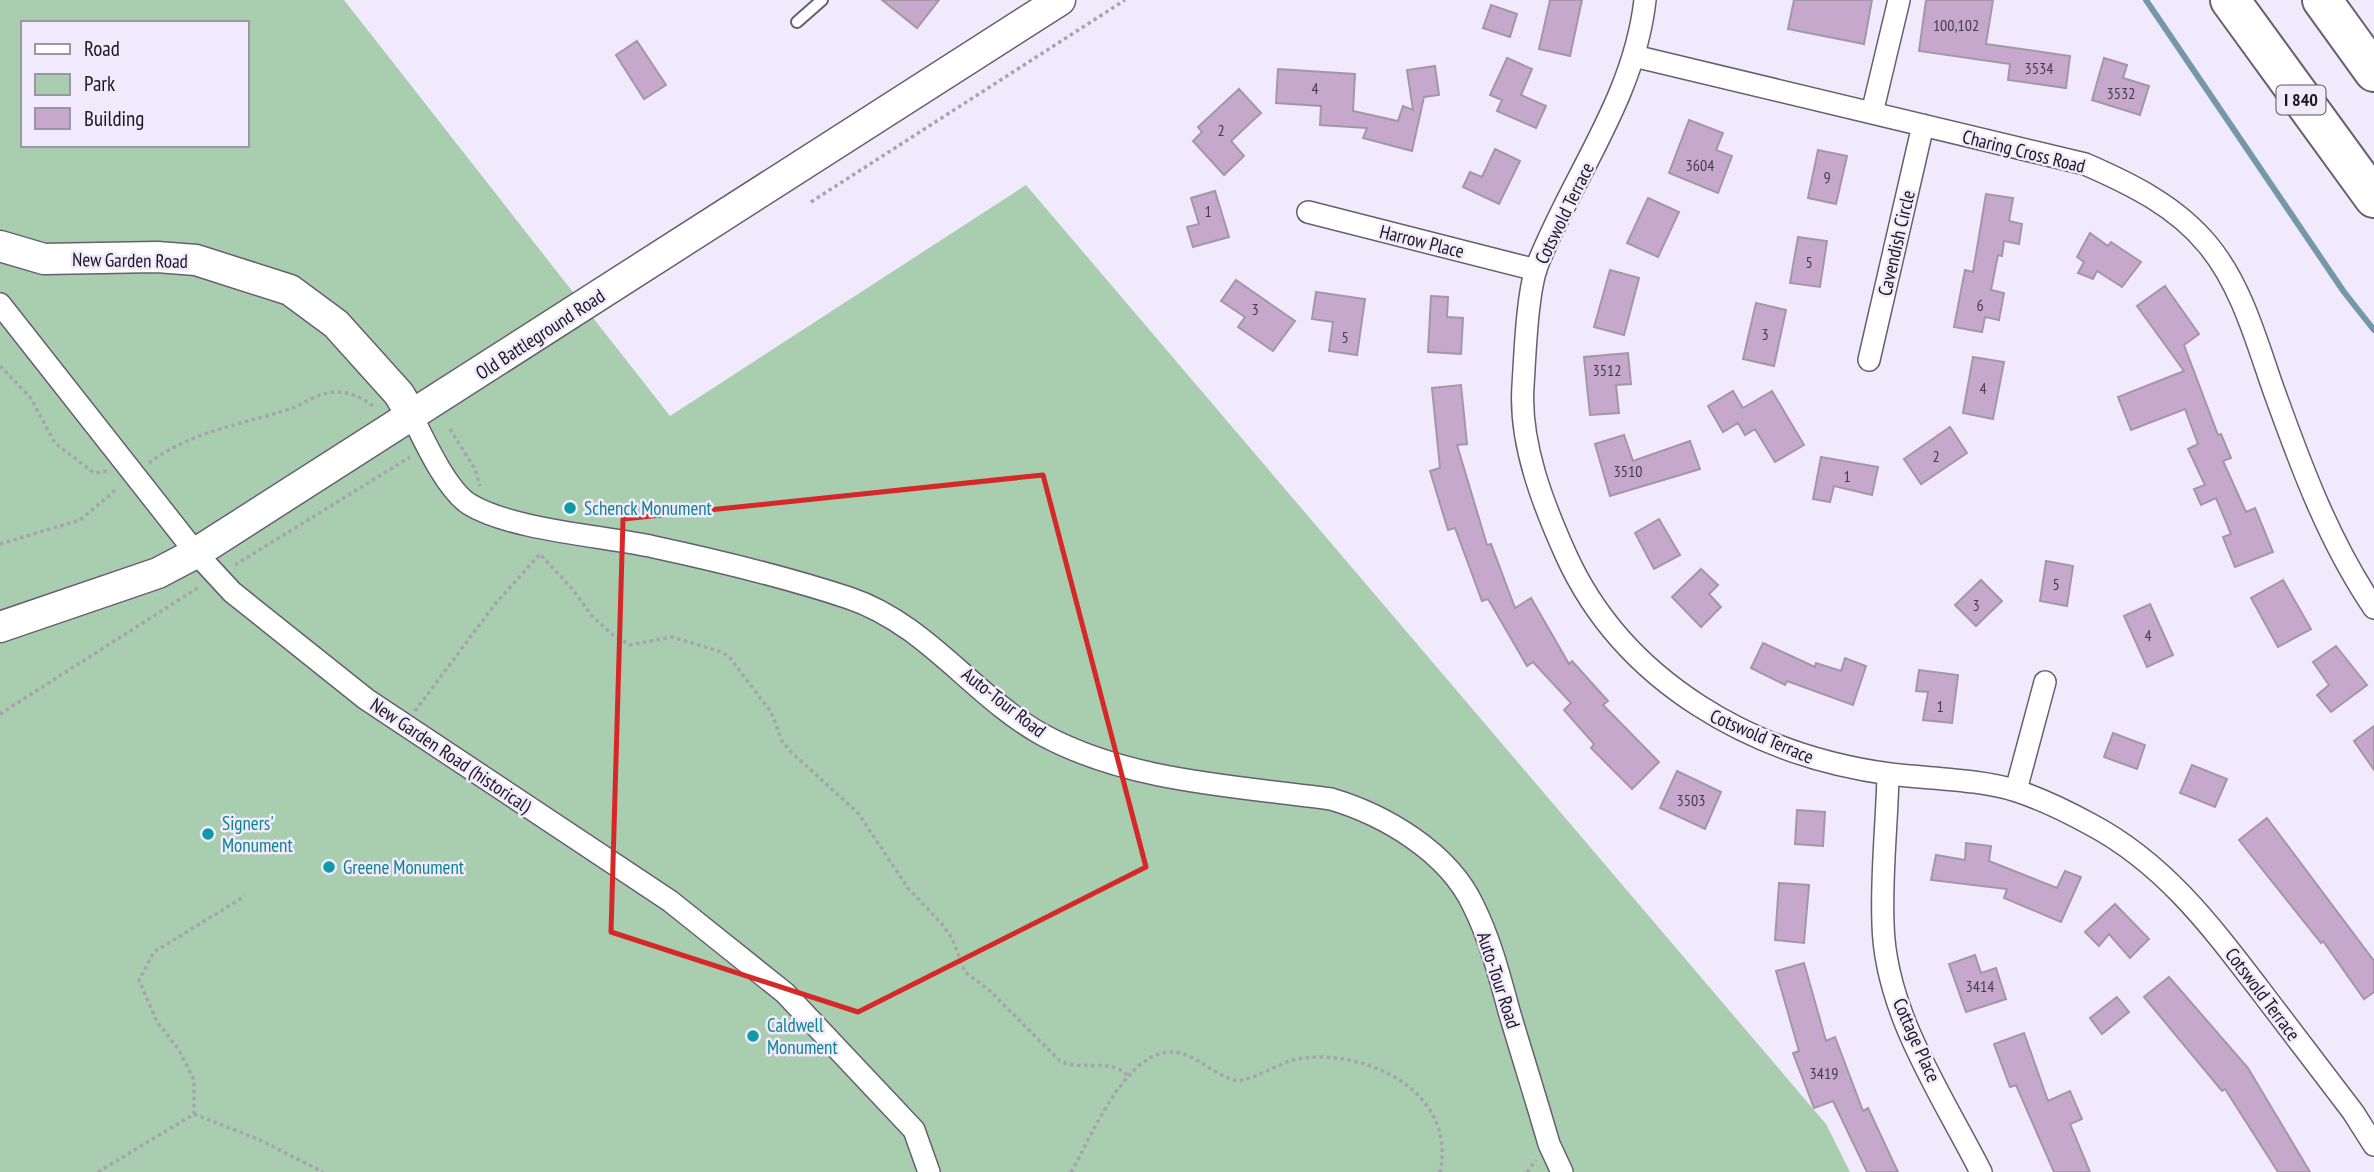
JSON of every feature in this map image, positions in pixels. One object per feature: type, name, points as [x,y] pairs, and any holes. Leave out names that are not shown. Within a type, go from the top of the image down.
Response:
[{"type":"highway","name":"I 840","points":[[2230,0],[2374,198]]},
{"type":"highway","points":[[2322,0],[2374,72]]},
{"type":"street","name":"Old Battleground Road","points":[[0,627],[158,573],[195,553],[1060,0]]},
{"type":"street","name":"Cotswold Terrace","points":[[1645,0],[1633,56],[1617,103],[1536,270],[1522,391],[1530,453],[1546,509],[1576,577],[1611,626],[1652,674],[1703,711],[1759,738],[1821,760],[1888,774],[2016,790],[2091,824],[2150,862],[2205,917],[2353,1112],[2374,1145]]},
{"type":"street","points":[[1872,113],[1899,0]]},
{"type":"street","name":"Charing Cross Road","points":[[1633,56],[2085,164],[2146,191],[2209,246],[2250,322],[2306,479],[2338,546],[2374,608]]},
{"type":"street","name":"Cavendish Circle","points":[[1869,360],[1923,125]]},
{"type":"street","name":"Harrow Place","points":[[1308,212],[1536,270]]},
{"type":"street","name":"New Garden Road","points":[[0,246],[44,259],[157,257],[196,260],[290,290],[336,324],[399,394],[412,416]]},
{"type":"street","name":"New Garden Road (historical)","points":[[0,304],[195,553],[232,592],[366,699],[670,901],[785,993],[914,1130],[929,1172]]},
{"type":"street","name":"Auto-Tour Road","points":[[412,416],[452,486],[467,503],[487,512],[543,527],[654,547],[852,599],[921,639],[1042,734],[1083,752],[1134,770],[1331,799],[1353,806],[1405,833],[1447,869],[1472,902],[1493,951],[1549,1144],[1562,1172]]},
{"type":"street","points":[[2016,790],[2045,682]]},
{"type":"street","name":"Cottage Place","points":[[1888,774],[1883,926],[1890,977],[1906,1026],[1981,1172]]},
{"type":"lane","points":[[797,22],[822,0]]},
{"type":"path","points":[[811,202],[1125,0]]},
{"type":"path","points":[[0,366],[30,397],[55,443],[94,473],[133,471]]},
{"type":"path","points":[[0,544],[80,520],[133,471],[194,438],[240,421],[293,407],[317,396],[344,393],[358,396],[378,409]]},
{"type":"path","points":[[450,429],[475,469],[487,512]]},
{"type":"path","points":[[229,569],[416,453]]},
{"type":"path","points":[[405,725],[496,603],[540,554],[599,624],[630,645],[672,638],[715,649],[730,658],[771,712],[791,752],[858,813],[908,888],[942,923],[956,946],[965,972],[973,981],[989,990],[1060,1061],[1075,1065],[1115,1067],[1127,1075]]},
{"type":"path","points":[[0,714],[201,586]]},
{"type":"path","points":[[194,1114],[194,1080],[179,1050],[157,1022],[139,980],[154,952],[245,896]]},
{"type":"path","points":[[1071,1172],[1127,1075],[1153,1056],[1176,1052],[1238,1081],[1304,1058],[1360,1062],[1400,1078],[1426,1106],[1440,1129],[1444,1157],[1440,1172]]},
{"type":"path","points":[[98,1172],[194,1114]]},
{"type":"path","points":[[194,1114],[260,1140],[323,1172]]},
{"type":"highlighted area","points":[[1043,475],[1146,867],[858,1012],[611,932],[623,519]]},
{"type":"green space","points":[[0,0],[344,0],[670,416],[1026,185],[1826,1124],[1850,1172],[0,1172]]},
{"type":"building","points":[[882,0],[939,0],[917,28]]},
{"type":"building","points":[[1550,0],[1582,0],[1570,56],[1539,49]]},
{"type":"building","points":[[1794,0],[1872,0],[1864,44],[1788,29]]},
{"type":"building","points":[[1926,0],[1993,0],[1986,44],[2070,56],[2066,88],[2008,80],[2010,64],[1919,51]]},
{"type":"building","points":[[1491,5],[1517,14],[1510,37],[1483,28]]},
{"type":"building","points":[[637,41],[666,85],[644,99],[616,55]]},
{"type":"building","points":[[1507,58],[1532,69],[1521,95],[1546,106],[1536,128],[1497,111],[1502,100],[1490,95]]},
{"type":"building","points":[[2104,58],[2127,65],[2123,78],[2149,86],[2140,115],[2092,100]]},
{"type":"building","points":[[1435,66],[1439,95],[1424,97],[1412,151],[1363,138],[1367,128],[1320,125],[1321,106],[1276,103],[1278,69],[1355,74],[1353,111],[1398,121],[1403,106],[1413,110],[1407,70]]},
{"type":"building","points":[[1239,89],[1261,113],[1231,141],[1244,156],[1224,175],[1193,141],[1202,132],[1198,127]]},
{"type":"building","points":[[1689,120],[1723,133],[1716,150],[1732,156],[1718,193],[1669,173]]},
{"type":"building","points":[[1495,149],[1520,161],[1499,204],[1463,187],[1470,172],[1482,177]]},
{"type":"building","points":[[1818,150],[1847,156],[1836,204],[1808,198]]},
{"type":"building","points":[[1215,191],[1229,237],[1193,247],[1187,227],[1199,224],[1191,198]]},
{"type":"building","points":[[1986,194],[2013,198],[2009,221],[2022,224],[2019,244],[2004,241],[2002,256],[1998,255],[1991,290],[2004,293],[1999,320],[1985,317],[1982,332],[1954,327],[1965,270],[1973,272]]},
{"type":"building","points":[[1648,198],[1679,212],[1658,257],[1627,243]]},
{"type":"building","points":[[2090,233],[2108,246],[2111,242],[2141,262],[2122,287],[2097,271],[2093,279],[2078,273],[2084,262],[2077,257]]},
{"type":"building","points":[[1798,237],[1827,241],[1820,287],[1790,283]]},
{"type":"building","points":[[1610,270],[1639,278],[1624,335],[1594,327]]},
{"type":"building","points":[[1236,280],[1295,321],[1273,351],[1238,327],[1245,317],[1221,301]]},
{"type":"building","points":[[2165,286],[2199,334],[2184,345],[2218,435],[2221,434],[2231,458],[2223,461],[2246,512],[2255,508],[2273,552],[2235,567],[2223,537],[2231,534],[2216,498],[2201,505],[2194,489],[2205,485],[2188,449],[2198,444],[2185,409],[2131,430],[2118,397],[2184,371],[2137,306]]},
{"type":"building","points":[[1316,292],[1365,299],[1357,355],[1329,351],[1333,322],[1312,319]]},
{"type":"building","points":[[1431,296],[1448,297],[1447,317],[1463,318],[1461,354],[1428,352]]},
{"type":"building","points":[[1756,303],[1786,310],[1774,366],[1743,359]]},
{"type":"building","points":[[1628,353],[1631,384],[1616,385],[1619,413],[1590,415],[1584,357]]},
{"type":"building","points":[[1973,357],[2004,362],[1993,419],[1963,413]]},
{"type":"building","points":[[1461,385],[1467,444],[1457,445],[1487,545],[1491,544],[1515,608],[1531,598],[1569,664],[1572,661],[1608,701],[1603,705],[1659,762],[1632,789],[1591,748],[1594,744],[1564,710],[1571,703],[1533,662],[1527,666],[1488,599],[1482,601],[1455,528],[1448,530],[1430,471],[1440,468],[1432,388]]},
{"type":"building","points":[[1733,391],[1743,408],[1772,391],[1804,445],[1775,462],[1755,429],[1745,435],[1738,423],[1723,432],[1708,406]]},
{"type":"building","points":[[1950,427],[1967,453],[1921,484],[1904,459]]},
{"type":"building","points":[[1624,435],[1633,461],[1690,441],[1700,469],[1610,496],[1595,444]]},
{"type":"building","points":[[1821,457],[1878,467],[1872,495],[1834,486],[1830,502],[1813,499]]},
{"type":"building","points":[[1659,519],[1680,555],[1654,569],[1635,533]]},
{"type":"building","points":[[2046,561],[2073,566],[2067,606],[2040,601]]},
{"type":"building","points":[[1701,569],[1718,585],[1709,594],[1721,607],[1701,627],[1672,597]]},
{"type":"building","points":[[1981,580],[2002,601],[1976,626],[1955,605]]},
{"type":"building","points":[[2283,580],[2311,629],[2278,647],[2251,598]]},
{"type":"building","points":[[2150,604],[2173,655],[2147,667],[2124,616]]},
{"type":"building","points":[[1763,643],[1815,667],[1816,663],[1841,671],[1845,658],[1866,666],[1853,705],[1787,681],[1785,685],[1751,668]]},
{"type":"building","points":[[2336,646],[2367,685],[2331,712],[2317,695],[2329,685],[2313,662]]},
{"type":"building","points":[[1919,670],[1958,675],[1952,723],[1923,720],[1928,692],[1916,691]]},
{"type":"building","points":[[2374,726],[2374,770],[2354,741]]},
{"type":"building","points":[[2113,733],[2145,745],[2137,769],[2104,757]]},
{"type":"building","points":[[2192,765],[2227,779],[2215,807],[2180,793]]},
{"type":"building","points":[[1677,771],[1721,792],[1705,829],[1660,808]]},
{"type":"building","points":[[1797,810],[1825,812],[1823,846],[1795,844]]},
{"type":"building","points":[[2267,818],[2374,961],[2374,992],[2364,999],[2323,941],[2321,943],[2239,840]]},
{"type":"building","points":[[1966,843],[1991,846],[1989,861],[2057,888],[2065,871],[2081,877],[2061,922],[2004,898],[2007,889],[1931,880],[1936,855],[1965,860]]},
{"type":"building","points":[[1779,883],[1809,885],[1804,943],[1775,940]]},
{"type":"building","points":[[2115,904],[2149,939],[2130,958],[2109,934],[2099,946],[2085,932]]},
{"type":"building","points":[[1975,955],[1981,973],[1996,968],[2006,999],[1966,1012],[1949,964]]},
{"type":"building","points":[[1804,963],[1826,1041],[1835,1037],[1863,1111],[1868,1108],[1898,1172],[1867,1172],[1833,1101],[1814,1108],[1793,1053],[1799,1051],[1776,971]]},
{"type":"building","points":[[2169,977],[2248,1068],[2310,1172],[2278,1172],[2225,1089],[2222,1091],[2144,997]]},
{"type":"building","points":[[2117,997],[2129,1012],[2102,1034],[2090,1018]]},
{"type":"building","points":[[2024,1033],[2048,1101],[2070,1091],[2082,1119],[2070,1124],[2090,1172],[2054,1172],[2016,1085],[2010,1087],[1994,1044]]},
{"type":"waterway","points":[[2146,0],[2344,292],[2374,330]]},
{"type":"place","name":"Schenck Monument","points":[[570,508]]},
{"type":"place","name":"Signers' Monument","points":[[208,834]]},
{"type":"place","name":"Greene Monument","points":[[329,867]]},
{"type":"place","name":"Caldwell Monument","points":[[753,1036]]}]
